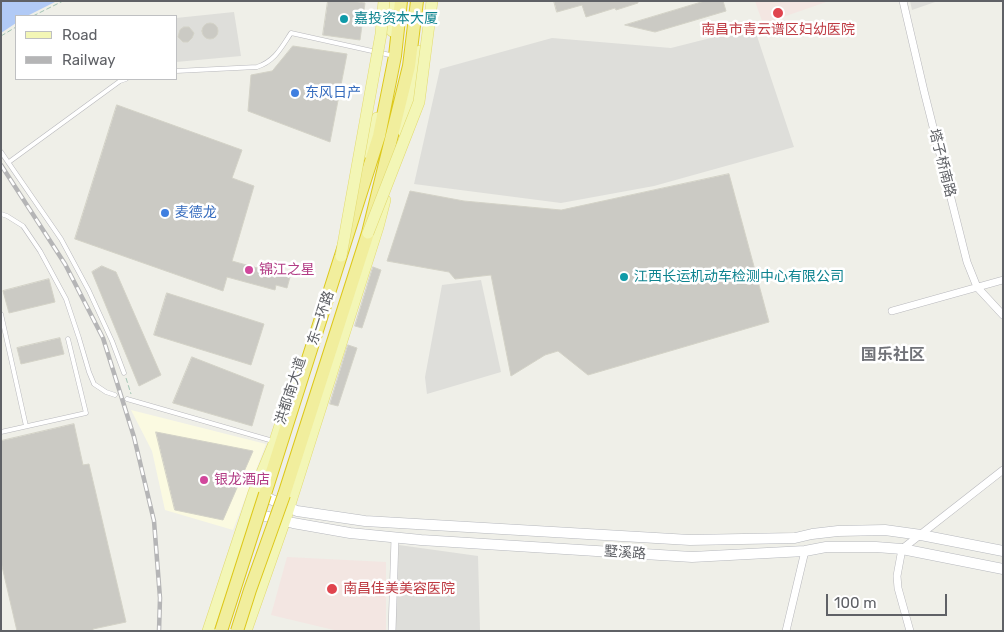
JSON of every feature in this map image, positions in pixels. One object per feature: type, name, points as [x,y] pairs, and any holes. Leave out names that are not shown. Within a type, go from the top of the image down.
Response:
[{"type":"highway","name":"东一环路","points":[[222,631],[379,136],[395,56],[401,1]]},
{"type":"highway","name":"东一环路","points":[[239,631],[250,590],[284,495],[368,233],[408,66],[417,1]]},
{"type":"main road","points":[[341,256],[381,34],[384,1]]},
{"type":"main road","name":"洪都南大道","points":[[208,631],[254,492],[275,441],[359,187],[379,112],[390,55],[394,1]]},
{"type":"main road","points":[[246,631],[285,520],[380,218],[408,113],[418,64],[427,1]]},
{"type":"main road","points":[[368,233],[418,102],[432,1]]},
{"type":"street","name":"塔子桥南路","points":[[903,1],[967,262],[977,287],[1003,315]]},
{"type":"street","points":[[892,311],[1003,280]]},
{"type":"street","points":[[910,631],[898,588],[897,576],[902,549],[1003,470]]},
{"type":"street","name":"墅溪路","points":[[254,492],[297,511],[365,521],[690,540],[795,538],[829,532],[885,530],[1003,551]]},
{"type":"street","name":"墅溪路","points":[[247,512],[293,523],[350,533],[395,538],[692,557],[804,551],[826,547],[876,546],[902,549],[1003,569]]},
{"type":"street","points":[[392,631],[395,538]]},
{"type":"street","points":[[786,631],[804,551]]},
{"type":"lane","points":[[178,71],[266,64],[277,54],[291,33],[390,55]]},
{"type":"lane","points":[[9,162],[125,80]]},
{"type":"lane","points":[[1,152],[61,239],[112,341],[124,373]]},
{"type":"lane","points":[[1,214],[8,216],[23,226],[40,251],[66,299],[94,384],[106,392],[115,395]]},
{"type":"lane","points":[[1,314],[26,426]]},
{"type":"lane","points":[[1,432],[86,412],[68,339]]},
{"type":"lane","points":[[127,398],[275,441]]},
{"type":"path","points":[[35,15],[62,1]]},
{"type":"path","points":[[1,36],[15,28]]},
{"type":"path","points":[[124,373],[134,400]]},
{"type":"shaded area","name":"南昌市青云谱区妇幼医院","points":[[755,1],[829,1],[763,24]]},
{"type":"shaded area","points":[[910,1],[938,1],[912,10]]},
{"type":"shaded area","points":[[234,12],[241,56],[178,62],[178,18]]},
{"type":"shaded area","points":[[754,27],[794,147],[654,186],[561,203],[414,184],[440,69],[552,38],[671,48]]},
{"type":"shaded area","points":[[481,280],[501,372],[427,394],[425,377],[442,285]]},
{"type":"shaded area","points":[[131,410],[266,444],[233,530],[165,510],[152,451]]},
{"type":"shaded area","points":[[399,545],[478,556],[480,630],[395,631]]},
{"type":"shaded area","name":"南昌佳美美容医院","points":[[287,557],[386,562],[386,631],[338,631],[271,615]]},
{"type":"water","points":[[3,1],[57,1],[29,15],[15,15],[15,24],[1,33],[1,3]]},
{"type":"building","name":"嘉投资本大厦","points":[[328,1],[365,3],[360,40],[323,35]]},
{"type":"building","points":[[554,1],[638,1],[638,3],[586,17],[582,5],[557,12]]},
{"type":"building","points":[[705,1],[723,1],[726,11],[655,32],[625,25]]},
{"type":"building","points":[[210,23],[218,31],[210,39],[202,31]]},
{"type":"building","points":[[184,27],[189,27],[194,33],[188,42],[183,42],[178,37],[180,30]]},
{"type":"building","name":"东风日产","points":[[293,46],[347,54],[330,142],[248,111],[251,75],[272,71]]},
{"type":"building","name":"麦德龙","points":[[117,105],[242,150],[232,178],[254,186],[232,261],[290,277],[287,288],[276,285],[275,290],[227,277],[223,291],[75,239]]},
{"type":"building","name":"江西长运机动车检测中心有限公司","points":[[729,174],[769,322],[588,375],[558,351],[545,355],[511,376],[491,275],[455,279],[449,272],[387,261],[410,191],[464,201],[561,210]]},
{"type":"building","points":[[102,266],[116,272],[161,375],[139,386],[92,272]]},
{"type":"building","points":[[373,267],[381,270],[362,328],[355,326]]},
{"type":"building","points":[[49,279],[55,302],[9,313],[3,291]]},
{"type":"building","points":[[167,293],[264,324],[251,365],[154,335]]},
{"type":"building","points":[[60,338],[64,354],[21,364],[17,348]]},
{"type":"building","points":[[348,345],[357,348],[338,406],[330,404]]},
{"type":"building","points":[[192,357],[264,385],[252,426],[173,403]]},
{"type":"building","points":[[74,424],[83,465],[89,464],[126,622],[93,629],[93,631],[17,631],[1,562],[1,441]]},
{"type":"building","name":"银龙酒店","points":[[156,432],[253,451],[223,520],[175,510]]},
{"type":"railway","points":[[1,165],[65,264],[103,338],[134,437],[154,521],[160,598],[159,631]]},
{"type":"place","name":"南昌市青云谱区妇幼医院","points":[[778,13]]},
{"type":"place","name":"嘉投资本大厦","points":[[344,19]]},
{"type":"place","name":"东风日产","points":[[295,93]]},
{"type":"place","name":"麦德龙","points":[[165,213]]},
{"type":"place","name":"锦江之星","points":[[249,270]]},
{"type":"place","name":"江西长运机动车检测中心有限公司","points":[[624,277]]},
{"type":"place","name":"银龙酒店","points":[[204,480]]},
{"type":"place","name":"南昌佳美美容医院","points":[[332,589]]},
{"type":"district","name":"国乐社区","points":[[893,355]]}]
